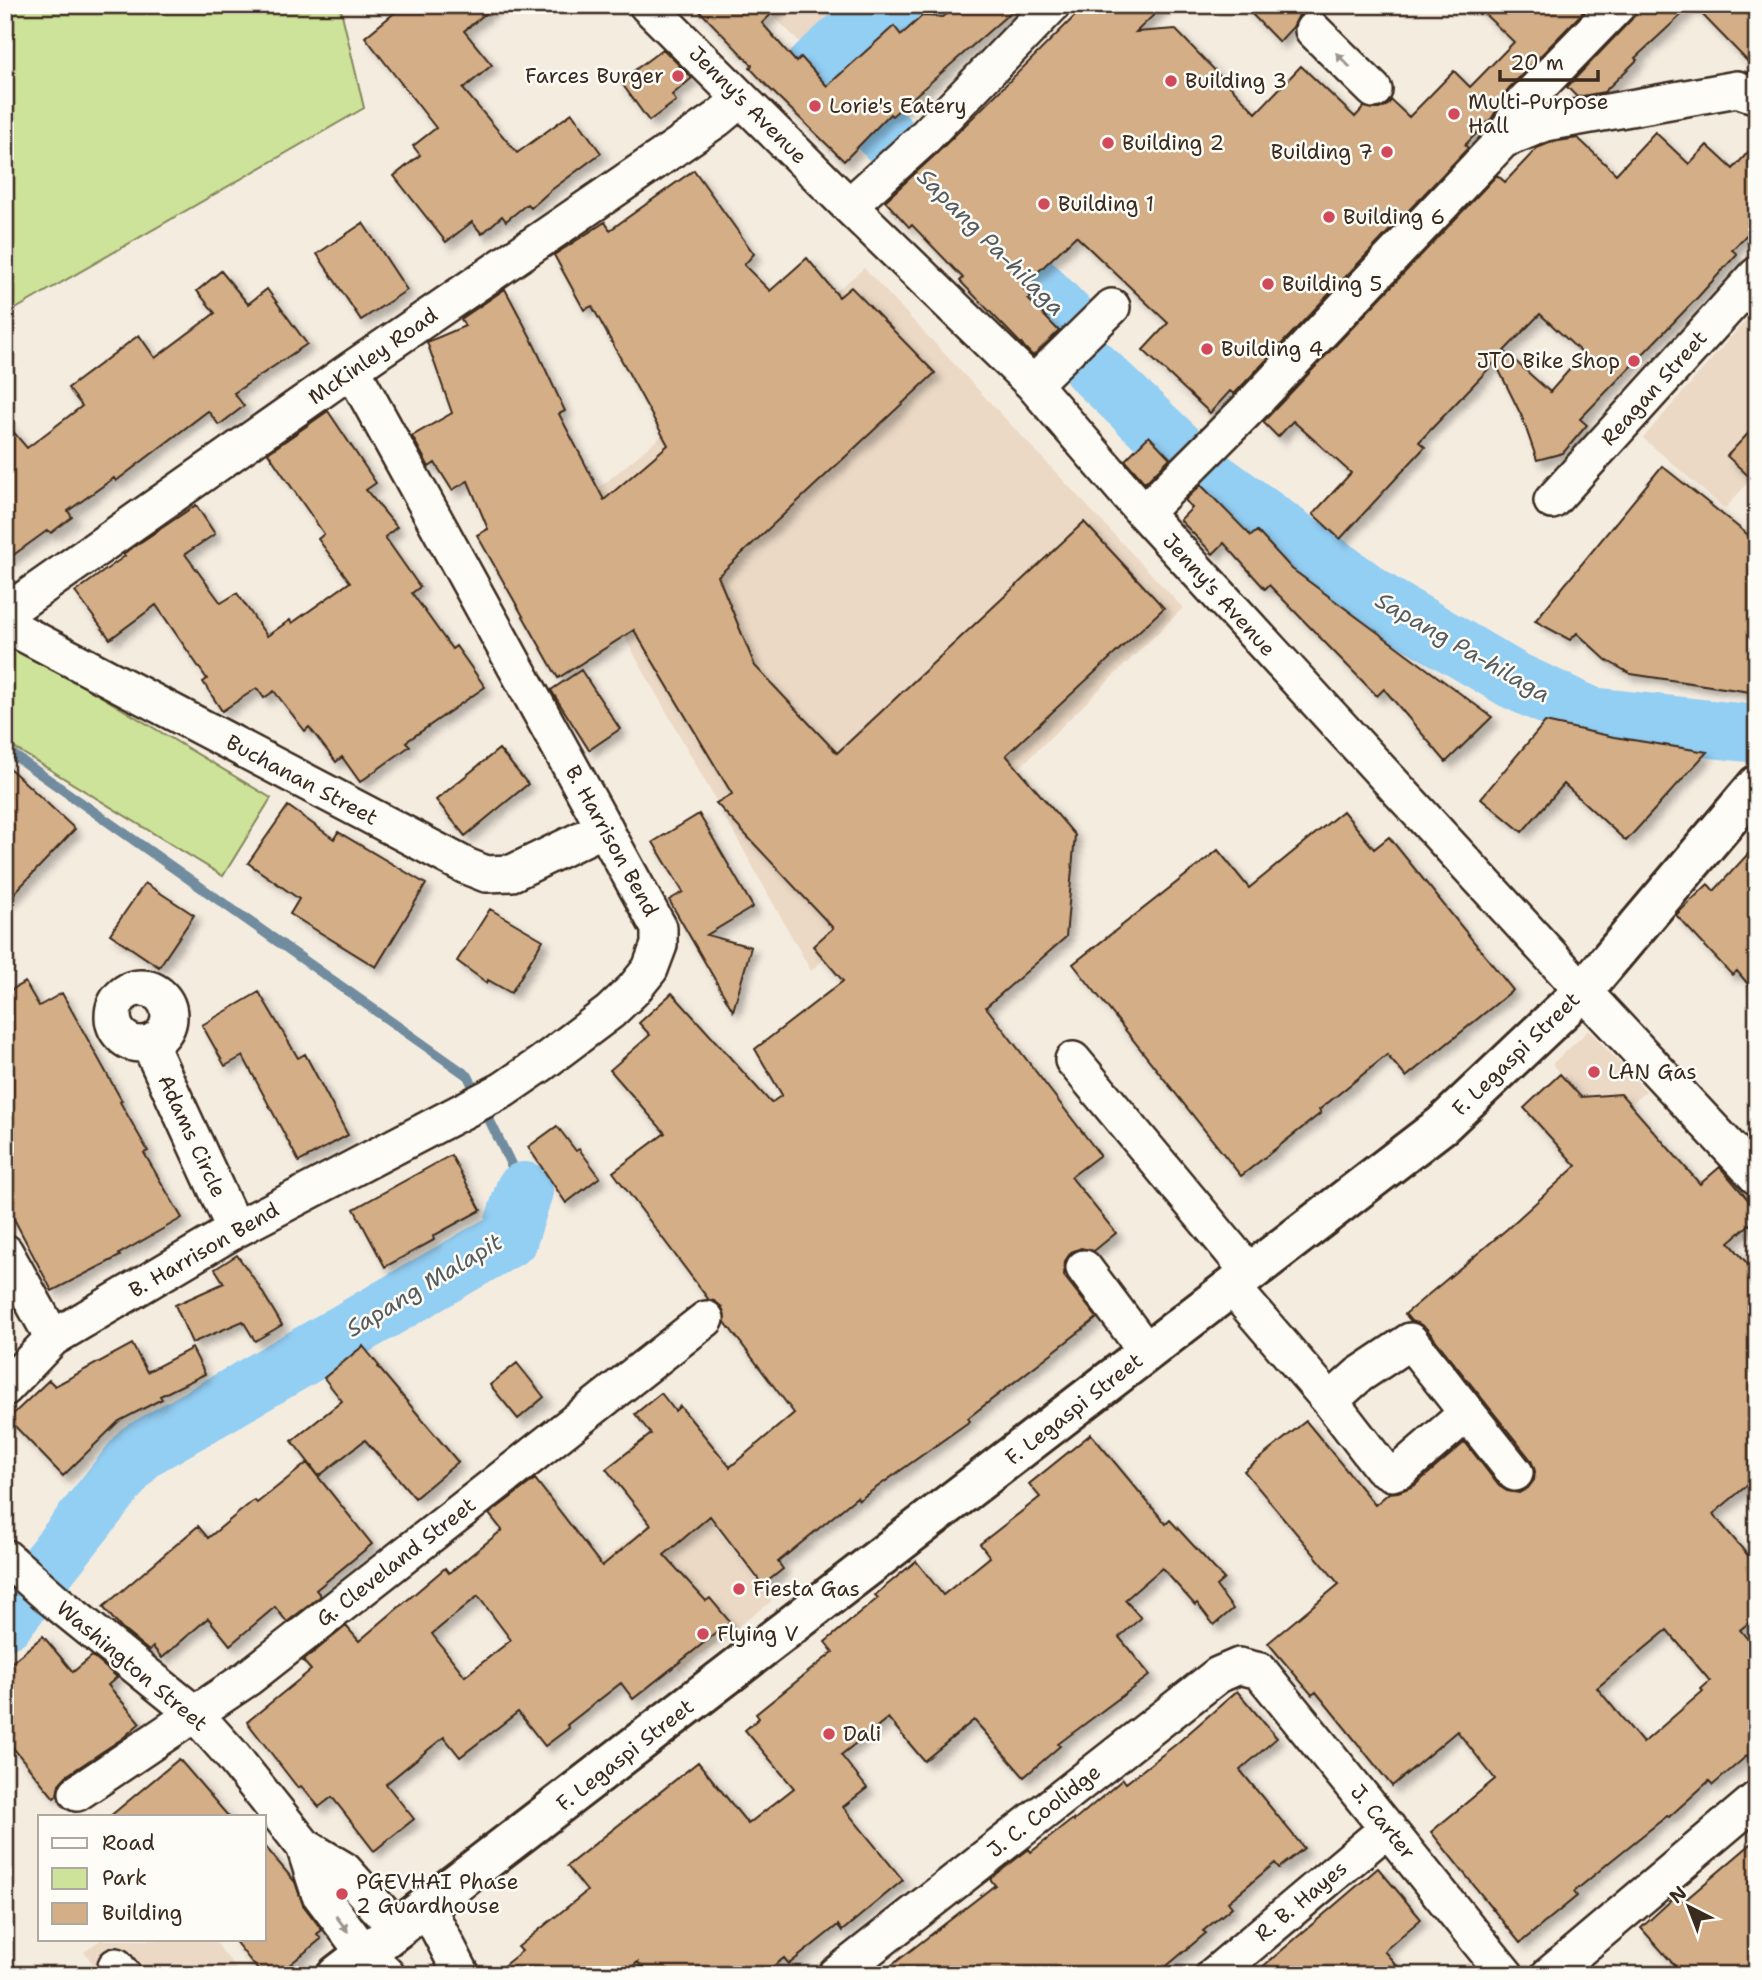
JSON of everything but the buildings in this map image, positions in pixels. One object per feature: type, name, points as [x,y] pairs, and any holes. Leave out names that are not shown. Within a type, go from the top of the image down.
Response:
[{"type":"main road","name":"F. Legaspi Street","points":[[363,1968],[412,1918],[1442,1125],[1583,991],[1757,785]]},
{"type":"street","name":"Jenny's Avenue","points":[[647,5],[1033,384],[1144,513],[1757,1177]]},
{"type":"street","points":[[849,206],[921,141],[1052,5]]},
{"type":"street","points":[[1144,513],[1246,411],[1503,140],[1524,102],[1618,5]]},
{"type":"street","points":[[1313,30],[1374,90]]},
{"type":"street","points":[[1503,140],[1546,123],[1737,89],[1757,96]]},
{"type":"street","name":"McKinley Road","points":[[5,613],[352,369],[717,119],[741,99]]},
{"type":"street","name":"Reagan Street","points":[[1552,500],[1757,275]]},
{"type":"street","points":[[1033,384],[1112,307]]},
{"type":"street","name":"B. Harrison Bend","points":[[5,1388],[53,1338],[235,1230],[503,1090],[610,1012],[650,969],[659,944],[659,928],[352,369]]},
{"type":"street","name":"Buchanan Street","points":[[5,624],[466,866],[486,874],[512,873],[605,828]]},
{"type":"street","name":"Adams Circle","points":[[149,1043],[235,1230]]},
{"type":"street","points":[[1073,1060],[1381,1467],[1392,1473],[1401,1469],[1466,1414]]},
{"type":"street","points":[[5,1252],[53,1338]]},
{"type":"street","points":[[1084,1269],[1147,1352]]},
{"type":"street","name":"G. Cleveland Street","points":[[77,1793],[247,1678],[706,1319]]},
{"type":"street","points":[[1330,1401],[1359,1375],[1410,1341],[1515,1472]]},
{"type":"street","name":"Washington Street","points":[[13,1565],[195,1714],[304,1846],[344,1870],[412,1918],[462,1975]]},
{"type":"street","name":"J. C. Coolidge","points":[[836,1975],[1218,1675],[1239,1666],[1259,1671]]},
{"type":"street","name":"J. Carter","points":[[1259,1671],[1506,1975]]},
{"type":"street","points":[[1549,1975],[1757,1799]]},
{"type":"street","name":"R. B. Hayes","points":[[1214,1975],[1388,1828]]},
{"type":"street","name":"Washington Street","points":[[304,1846],[319,1893],[363,1968]]},
{"type":"shaded area","points":[[762,5],[956,5],[888,16],[830,72]]},
{"type":"shaded area","points":[[864,268],[1183,608],[811,971],[557,516],[605,483]]},
{"type":"shaded area","points":[[1757,307],[1757,472],[1725,509],[1643,438]]},
{"type":"shaded area","points":[[1589,1030],[1646,1091],[1609,1125],[1552,1064]]},
{"type":"shaded area","points":[[689,1493],[772,1601],[680,1670],[596,1565]]},
{"type":"shaded area","points":[[99,1941],[215,1941],[241,1975],[102,1975],[84,1952]]},
{"type":"green space","points":[[5,5],[344,5],[341,10],[364,108],[5,315]]},
{"type":"green space","points":[[5,639],[271,798],[223,876],[5,742]]},
{"type":"waterway","name":"Sapang Pa-hilaga","points":[[900,150],[816,66],[845,40],[885,11],[934,5]]},
{"type":"waterway","name":"Sapang Pa-hilaga","points":[[975,224],[1072,323]]},
{"type":"waterway","name":"Sapang Pa-hilaga","points":[[1091,367],[1185,456]]},
{"type":"waterway","name":"Sapang Pa-hilaga","points":[[1204,474],[1382,603],[1513,680],[1591,716],[1757,734]]},
{"type":"waterway","name":"Sapang Malapit","points":[[5,749],[468,1076],[524,1191]]},
{"type":"waterway","name":"Sapang Malapit","points":[[5,1621],[140,1451],[509,1238],[524,1191]]},
{"type":"place","name":"Farces Burger","points":[[678,76]]},
{"type":"place","name":"Building 3","points":[[1171,81]]},
{"type":"place","name":"Lorie's Eatery","points":[[815,106]]},
{"type":"place","name":"Multi-Purpose Hall","points":[[1454,114]]},
{"type":"place","name":"Building 2","points":[[1108,143]]},
{"type":"place","name":"Building 7","points":[[1387,152]]},
{"type":"place","name":"Building 1","points":[[1044,204]]},
{"type":"place","name":"Building 6","points":[[1329,217]]},
{"type":"place","name":"Building 5","points":[[1268,284]]},
{"type":"place","name":"Building 4","points":[[1207,349]]},
{"type":"place","name":"JTO Bike Shop","points":[[1634,361]]},
{"type":"place","name":"LAN Gas","points":[[1594,1072]]},
{"type":"place","name":"Fiesta Gas","points":[[739,1589]]},
{"type":"place","name":"Flying V","points":[[703,1634]]},
{"type":"place","name":"Dali","points":[[829,1734]]},
{"type":"place","name":"PGEVHAI Phase 2 Guardhouse","points":[[342,1894]]}]
